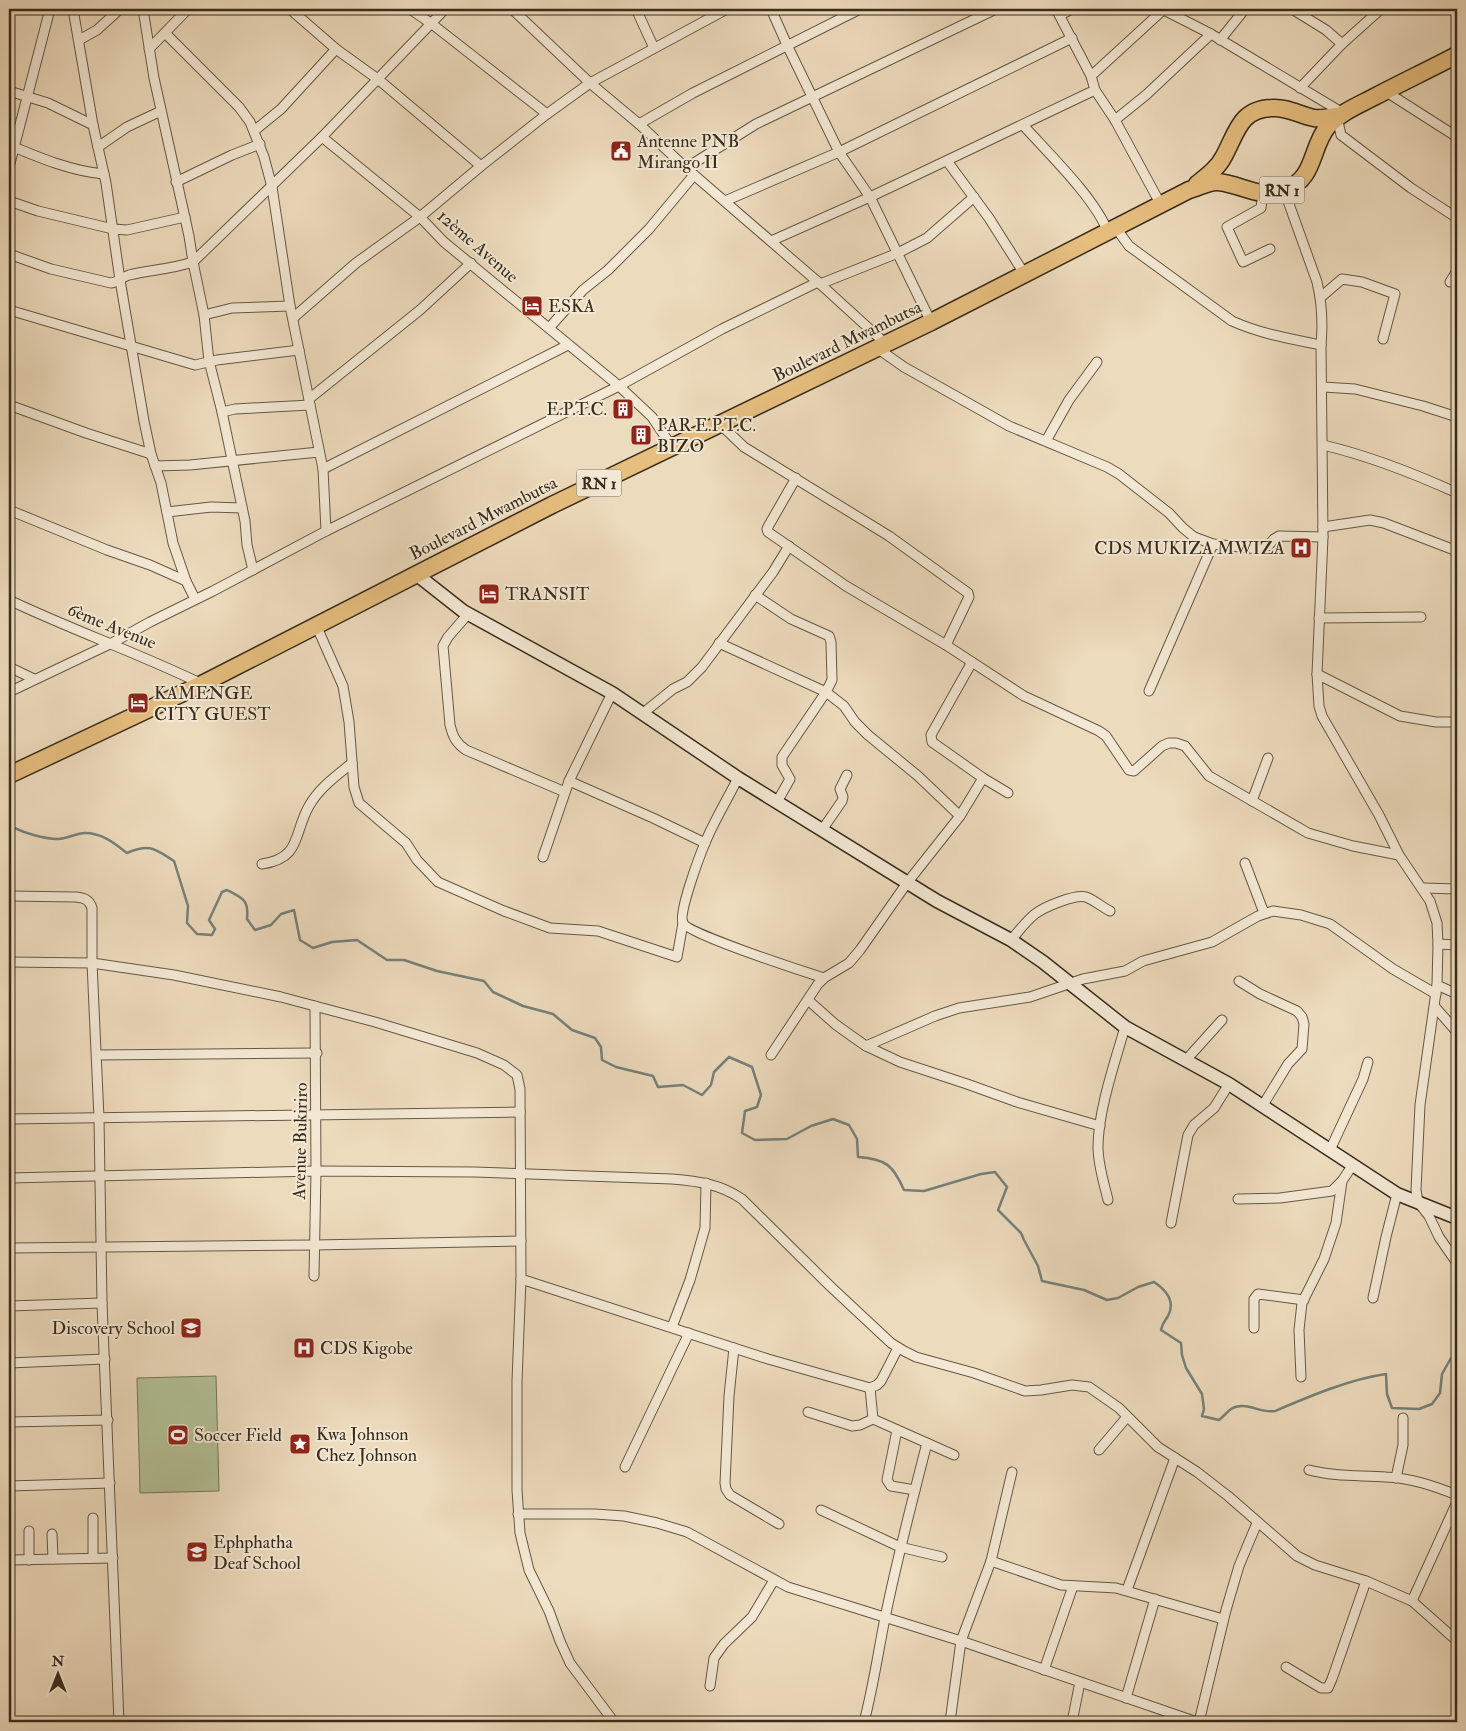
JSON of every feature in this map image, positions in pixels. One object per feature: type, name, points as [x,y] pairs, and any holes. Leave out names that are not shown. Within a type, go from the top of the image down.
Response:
[{"type":"highway","name":"RN 1","points":[[1340,115],[1457,55]]},
{"type":"highway","name":"Boulevard Mwambutsa","points":[[9,775],[202,684],[416,574],[672,447],[931,322],[1161,205],[1189,190],[1219,164],[1237,127],[1252,113],[1264,108],[1278,108],[1312,117],[1340,115]]},
{"type":"highway","name":"Boulevard Mwambutsa","points":[[1189,190],[1216,182],[1236,185],[1251,192],[1263,193],[1284,190],[1297,183],[1304,176],[1312,164],[1321,138],[1340,115]]},
{"type":"street","points":[[9,167],[11,146],[28,96],[50,9]]},
{"type":"street","points":[[73,9],[104,174],[120,280],[151,454],[161,483],[173,543],[186,581],[195,599]]},
{"type":"street","points":[[79,40],[97,30],[120,9]]},
{"type":"street","points":[[143,9],[161,111],[185,217],[192,262],[204,315],[210,361],[242,508],[253,570]]},
{"type":"street","points":[[150,49],[188,9]]},
{"type":"street","points":[[290,9],[336,49],[379,80],[481,166]]},
{"type":"street","points":[[410,9],[547,114]]},
{"type":"street","points":[[9,254],[51,269],[111,283],[128,275],[180,266],[192,262],[272,187],[379,80],[445,9]]},
{"type":"street","points":[[512,9],[590,83],[819,283],[904,367],[1009,426],[1107,466],[1169,513],[1183,528],[1194,536],[1213,544],[1258,549],[1268,546],[1279,536],[1323,538]]},
{"type":"street","points":[[636,9],[654,48]]},
{"type":"street","points":[[705,9],[710,18]]},
{"type":"street","points":[[293,318],[356,263],[420,217],[481,166],[590,83],[727,9]]},
{"type":"street","points":[[771,9],[839,152],[870,198],[931,322]]},
{"type":"street","points":[[639,124],[693,93],[860,9]]},
{"type":"street","points":[[686,168],[756,124],[996,9]]},
{"type":"street","points":[[1072,9],[1058,12],[1091,76],[1095,90],[1115,120],[1161,205]]},
{"type":"street","points":[[1220,40],[1245,9]]},
{"type":"street","points":[[1292,9],[1326,30],[1342,44]]},
{"type":"street","points":[[1300,88],[1342,44],[1381,9]]},
{"type":"street","points":[[1091,76],[1162,10],[1210,34],[1300,88],[1340,115],[1341,135],[1411,188],[1457,218]]},
{"type":"street","points":[[165,33],[226,92],[245,114],[260,144],[272,187],[290,306],[323,469],[326,531]]},
{"type":"street","points":[[1115,120],[1146,95],[1210,34]]},
{"type":"street","points":[[725,201],[839,152],[1072,38]]},
{"type":"street","points":[[254,130],[281,109],[336,49]]},
{"type":"street","points":[[771,241],[870,198],[1095,90]]},
{"type":"street","points":[[9,91],[28,96],[94,125]]},
{"type":"street","points":[[1385,91],[1457,137]]},
{"type":"street","points":[[98,147],[127,127],[161,111]]},
{"type":"street","points":[[1023,125],[1076,184],[1112,230],[1129,246],[1232,321],[1250,329],[1321,345]]},
{"type":"street","name":"12ème Avenue","points":[[322,137],[420,217],[444,242],[619,386],[652,417],[672,447]]},
{"type":"street","points":[[176,182],[232,155],[260,144]]},
{"type":"street","points":[[11,146],[36,157],[87,173],[104,174]]},
{"type":"street","points":[[947,161],[990,218],[1025,275]]},
{"type":"street","points":[[549,328],[583,290],[629,251],[694,175]]},
{"type":"street","points":[[1284,190],[1317,282],[1321,297],[1323,322],[1321,345],[1323,538],[1317,674],[1319,706],[1322,716],[1379,815],[1399,855],[1423,888],[1430,901],[1437,923],[1437,989],[1418,1122],[1416,1177],[1418,1202],[1429,1216],[1439,1237],[1457,1263]]},
{"type":"street","points":[[1263,193],[1261,208],[1227,227],[1243,262],[1270,248]]},
{"type":"street","points":[[9,692],[112,643],[326,531],[619,386],[722,329],[819,283],[898,254],[927,238],[974,197]]},
{"type":"street","points":[[9,201],[38,212],[113,229],[127,230],[185,217]]},
{"type":"street","points":[[222,412],[309,402],[420,310],[471,263]]},
{"type":"street","points":[[1450,282],[1457,271]]},
{"type":"street","points":[[1321,297],[1342,279],[1362,282],[1395,294],[1383,339]]},
{"type":"street","points":[[204,315],[232,308],[290,306]]},
{"type":"street","points":[[9,310],[195,365],[210,361],[299,350]]},
{"type":"street","points":[[323,469],[568,345]]},
{"type":"street","points":[[1046,441],[1068,400],[1097,362]]},
{"type":"street","points":[[1322,387],[1355,389],[1423,406],[1457,417]]},
{"type":"street","points":[[9,405],[151,454]]},
{"type":"street","points":[[720,424],[744,447],[889,536],[970,595],[946,645]]},
{"type":"street","points":[[1322,445],[1350,451],[1420,476],[1457,493]]},
{"type":"street","points":[[155,466],[190,465],[319,452]]},
{"type":"street","points":[[796,478],[767,530],[768,532],[846,586],[946,645],[1024,696],[1106,736],[1129,770],[1134,771],[1139,768],[1162,746],[1176,743],[1185,746],[1209,776],[1308,833],[1353,846],[1399,855]]},
{"type":"street","points":[[167,512],[211,507],[242,508]]},
{"type":"street","points":[[9,510],[186,581]]},
{"type":"street","points":[[1323,526],[1370,520],[1384,523],[1457,551]]},
{"type":"street","points":[[1149,690],[1213,544]]},
{"type":"street","points":[[642,714],[673,689],[687,682],[702,667],[773,572],[788,546]]},
{"type":"street","points":[[416,574],[468,614],[612,694],[738,778],[907,883],[1011,940],[1071,983],[1125,1027],[1263,1104],[1352,1166],[1397,1194],[1457,1218]]},
{"type":"street","points":[[755,595],[791,619],[831,638],[832,680],[826,692],[782,757],[782,765],[790,779],[777,802]]},
{"type":"street","name":"6ème Avenue","points":[[9,600],[66,626],[159,663],[202,684]]},
{"type":"street","points":[[468,614],[448,637],[444,646],[450,725],[453,736],[458,744],[466,750],[565,792]]},
{"type":"street","points":[[1319,618],[1420,617]]},
{"type":"street","points":[[316,625],[343,686],[349,722],[354,787],[359,803],[406,844],[417,860],[438,882],[504,911],[550,928],[598,931],[677,957],[686,897],[705,843],[738,778]]},
{"type":"street","points":[[719,643],[826,692],[844,706],[855,722],[868,735],[918,776],[960,816]]},
{"type":"street","points":[[972,662],[930,738],[932,742],[983,778],[1008,793]]},
{"type":"street","points":[[9,667],[34,679]]},
{"type":"street","points":[[1317,674],[1400,716],[1436,722],[1457,722]]},
{"type":"street","points":[[543,857],[569,781],[612,694]]},
{"type":"street","points":[[1252,801],[1268,758]]},
{"type":"street","points":[[262,864],[281,860],[290,851],[308,807],[327,784],[352,763]]},
{"type":"street","points":[[822,830],[842,801],[843,797],[840,789],[848,775]]},
{"type":"street","points":[[772,1055],[824,978],[849,963],[860,950],[907,883],[960,816],[983,778]]},
{"type":"street","points":[[569,781],[705,843]]},
{"type":"street","points":[[1245,863],[1264,913]]},
{"type":"street","points":[[1423,888],[1457,889]]},
{"type":"street","points":[[9,896],[84,898],[90,902],[92,908],[92,963],[99,1118],[102,1303],[119,1722]]},
{"type":"street","points":[[1011,940],[1034,915],[1045,908],[1078,896],[1086,897],[1110,911]]},
{"type":"street","points":[[866,1046],[935,1016],[959,1008],[1030,997],[1071,983],[1125,971],[1143,961],[1212,942],[1264,913],[1273,911],[1285,912],[1330,924],[1393,969],[1437,989],[1457,994]]},
{"type":"street","points":[[683,923],[688,928],[713,939],[824,978]]},
{"type":"street","points":[[1438,944],[1457,945]]},
{"type":"street","points":[[9,962],[92,963],[240,987],[375,1022],[477,1053],[504,1065],[517,1075],[520,1089],[521,1241],[517,1381],[518,1514],[520,1533],[529,1570],[549,1611],[570,1663],[614,1722]]},
{"type":"street","points":[[1239,981],[1260,994],[1297,1011],[1302,1017],[1304,1024],[1302,1049],[1288,1064],[1263,1104]]},
{"type":"street","points":[[808,1000],[834,1024],[866,1046],[900,1062],[1017,1102],[1100,1126]]},
{"type":"street","name":"Avenue Bukiriro","points":[[314,1276],[317,1114],[315,1006]]},
{"type":"street","points":[[1435,1007],[1457,1032]]},
{"type":"street","points":[[1186,1060],[1222,1020]]},
{"type":"street","points":[[1108,1200],[1099,1157],[1100,1126],[1125,1027]]},
{"type":"street","points":[[97,1055],[317,1053]]},
{"type":"street","points":[[1330,1150],[1363,1079],[1368,1062]]},
{"type":"street","points":[[1171,1223],[1188,1134],[1194,1125],[1214,1108],[1230,1084]]},
{"type":"street","points":[[9,1119],[520,1112]]},
{"type":"street","points":[[1238,1199],[1280,1198],[1326,1192],[1332,1190],[1342,1181],[1352,1166]]},
{"type":"street","points":[[9,1178],[316,1171],[475,1172],[672,1179],[715,1184],[742,1199],[830,1286],[898,1348],[916,1357],[974,1373],[1025,1391],[1072,1385],[1089,1387],[1114,1404],[1154,1444],[1214,1485],[1257,1523],[1305,1561],[1366,1581],[1412,1601],[1457,1641]]},
{"type":"street","points":[[1301,1377],[1298,1330],[1302,1303],[1324,1259],[1336,1223],[1342,1181]]},
{"type":"street","points":[[672,1327],[690,1280],[705,1228],[706,1183]]},
{"type":"street","points":[[1373,1298],[1397,1194]]},
{"type":"street","points":[[9,1248],[521,1241]]},
{"type":"street","points":[[521,1279],[768,1359],[870,1388],[878,1385],[881,1381],[898,1348]]},
{"type":"street","points":[[1254,1328],[1254,1299],[1258,1294],[1304,1300]]},
{"type":"street","points":[[9,1306],[102,1303]]},
{"type":"street","points":[[625,1467],[689,1333]]},
{"type":"street","points":[[734,1348],[729,1396],[726,1489],[730,1495],[779,1524]]},
{"type":"street","points":[[9,1363],[105,1359]]},
{"type":"street","points":[[870,1388],[873,1418]]},
{"type":"street","points":[[808,1412],[852,1426],[860,1425],[873,1418]]},
{"type":"street","points":[[1099,1450],[1127,1417]]},
{"type":"street","points":[[873,1418],[954,1456]]},
{"type":"street","points":[[1396,1478],[1403,1444],[1403,1418]]},
{"type":"street","points":[[9,1422],[108,1420]]},
{"type":"street","points":[[897,1430],[887,1480],[891,1486],[915,1490]]},
{"type":"street","points":[[864,1722],[900,1547],[926,1443]]},
{"type":"street","points":[[1127,1590],[1175,1458]]},
{"type":"street","points":[[1309,1470],[1332,1475],[1396,1478],[1428,1484],[1457,1495]]},
{"type":"street","points":[[950,1722],[961,1641],[991,1561],[1012,1472]]},
{"type":"street","points":[[9,1486],[110,1483]]},
{"type":"street","points":[[1412,1601],[1457,1502]]},
{"type":"street","points":[[822,1510],[900,1547],[942,1557]]},
{"type":"street","points":[[518,1514],[595,1514],[624,1516],[657,1522],[687,1532],[788,1587],[961,1641],[1126,1698],[1172,1718],[1198,1722],[1224,1619],[1240,1566],[1257,1523]]},
{"type":"street","points":[[94,1518],[94,1558]]},
{"type":"street","points":[[29,1531],[29,1560]]},
{"type":"street","points":[[52,1534],[53,1559]]},
{"type":"street","points":[[9,1560],[113,1558]]},
{"type":"street","points":[[991,1561],[1061,1585],[1127,1590],[1224,1619]]},
{"type":"street","points":[[710,1686],[714,1658],[724,1644],[752,1617],[774,1580]]},
{"type":"street","points":[[1286,1667],[1321,1688],[1328,1688],[1366,1581]]},
{"type":"street","points":[[1044,1670],[1073,1586]]},
{"type":"street","points":[[1126,1698],[1155,1599]]},
{"type":"street","points":[[1072,1722],[1080,1682]]},
{"type":"green space","name":"Soccer Field","points":[[216,1376],[219,1491],[140,1493],[137,1378]]},
{"type":"waterway","points":[[9,824],[25,832],[46,838],[61,839],[82,833],[91,833],[108,839],[127,853],[141,848],[152,849],[162,853],[174,861],[188,906],[187,923],[197,934],[212,935],[215,929],[209,920],[222,892],[227,890],[244,900],[247,908],[247,919],[255,930],[271,925],[281,914],[294,910],[300,940],[313,948],[332,942],[357,940],[387,960],[404,960],[437,971],[484,981],[493,992],[523,1006],[553,1014],[572,1030],[595,1038],[601,1047],[602,1060],[616,1067],[653,1076],[658,1087],[683,1085],[702,1095],[711,1085],[714,1072],[729,1057],[752,1067],[761,1095],[757,1107],[745,1111],[742,1133],[755,1140],[787,1139],[811,1126],[833,1119],[849,1125],[857,1139],[858,1157],[875,1159],[887,1165],[892,1169],[904,1190],[924,1191],[981,1174],[995,1172],[1007,1187],[998,1210],[1021,1233],[1038,1266],[1042,1281],[1084,1290],[1107,1300],[1118,1298],[1138,1287],[1154,1282],[1166,1292],[1171,1305],[1161,1330],[1181,1343],[1186,1368],[1202,1394],[1204,1409],[1202,1416],[1219,1420],[1231,1409],[1242,1406],[1264,1411],[1275,1411],[1344,1384],[1386,1374],[1387,1394],[1392,1408],[1419,1409],[1432,1404],[1440,1393],[1442,1374],[1451,1358],[1457,1358]]},
{"type":"place","name":"Antenne PNB Mirango II","points":[[621,151]]},
{"type":"place","name":"ESKA","points":[[532,306]]},
{"type":"place","name":"E.P.T.C.","points":[[623,409]]},
{"type":"place","name":"PAR E.P.T.C. BIZO","points":[[641,435]]},
{"type":"place","name":"CDS MUKIZA MWIZA","points":[[1301,548]]},
{"type":"place","name":"TRANSIT","points":[[489,594]]},
{"type":"place","name":"KAMENGE CITY GUEST","points":[[138,703]]},
{"type":"place","name":"Discovery School","points":[[191,1328]]},
{"type":"place","name":"CDS Kigobe","points":[[304,1348]]},
{"type":"place","name":"Soccer Field","points":[[178,1435]]},
{"type":"place","name":"Kwa Johnson Chez Johnson","points":[[300,1444]]},
{"type":"place","name":"Ephphatha Deaf School","points":[[197,1552]]}]
